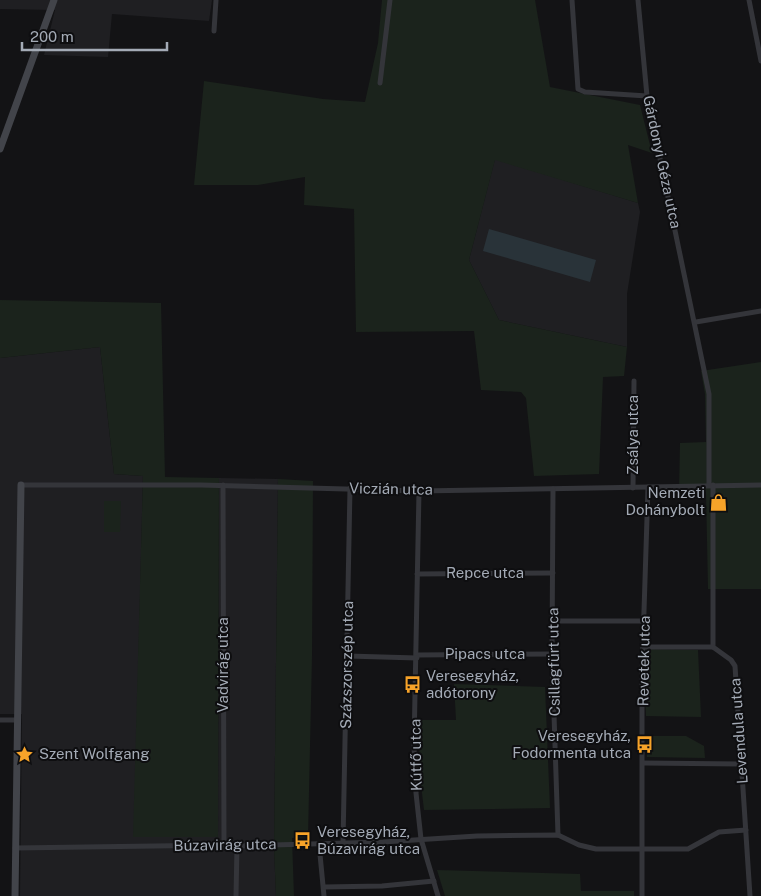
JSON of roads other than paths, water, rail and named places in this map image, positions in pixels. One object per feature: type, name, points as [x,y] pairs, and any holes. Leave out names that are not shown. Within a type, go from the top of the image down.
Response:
[{"type":"street","points":[[0,149],[54,0]]},
{"type":"street","points":[[214,31],[216,0]]},
{"type":"street","points":[[380,83],[390,0]]},
{"type":"street","points":[[572,0],[578,89],[585,92],[647,96]]},
{"type":"street","points":[[632,0],[638,0]]},
{"type":"street","name":"Gárdonyi Géza utca","points":[[638,0],[647,96],[696,322],[709,394],[711,485]]},
{"type":"street","points":[[749,0],[761,61]]},
{"type":"street","points":[[696,322],[761,311]]},
{"type":"street","name":"Zsálya utca","points":[[633,488],[634,382]]},
{"type":"street","points":[[15,896],[21,485]]},
{"type":"street","name":"Viczián utca","points":[[21,485],[223,485],[419,491],[761,485]]},
{"type":"street","name":"Vadvirág utca","points":[[223,485],[224,845]]},
{"type":"street","points":[[644,647],[713,647],[711,485]]},
{"type":"street","name":"Revetek utca","points":[[642,896],[644,647],[648,487]]},
{"type":"street","name":"Százszorszép utca","points":[[343,842],[350,488]]},
{"type":"street","name":"Csillagfürt utca","points":[[554,489],[552,654],[558,835]]},
{"type":"street","name":"Kútfő utca","points":[[419,491],[414,745],[416,793],[421,839],[438,896]]},
{"type":"street","name":"Repce utca","points":[[417,574],[553,573]]},
{"type":"street","points":[[552,620],[645,621]]},
{"type":"street","name":"Levendula utca","points":[[713,647],[731,660],[735,666],[750,896]]},
{"type":"street","name":"Pipacs utca","points":[[348,656],[552,654]]},
{"type":"street","points":[[0,720],[18,720]]},
{"type":"street","points":[[643,763],[741,764]]},
{"type":"street","name":"Búzavirág utca","points":[[15,848],[237,846],[558,835],[579,845],[596,849],[688,849],[719,832],[746,830]]},
{"type":"street","points":[[319,844],[324,896]]},
{"type":"street","points":[[236,896],[237,846]]},
{"type":"street","points":[[324,887],[382,886],[434,881]]},
{"type":"place","name":"Nemzeti Dohánybolt","points":[[719,502]]},
{"type":"place","name":"Veresegyház, adótorony","points":[[412,685]]},
{"type":"place","name":"Veresegyház, Fodormenta utca","points":[[645,745]]},
{"type":"place","name":"Szent Wolfgang","points":[[25,754]]},
{"type":"place","name":"Veresegyház, Búzavirág utca","points":[[303,841]]}]
